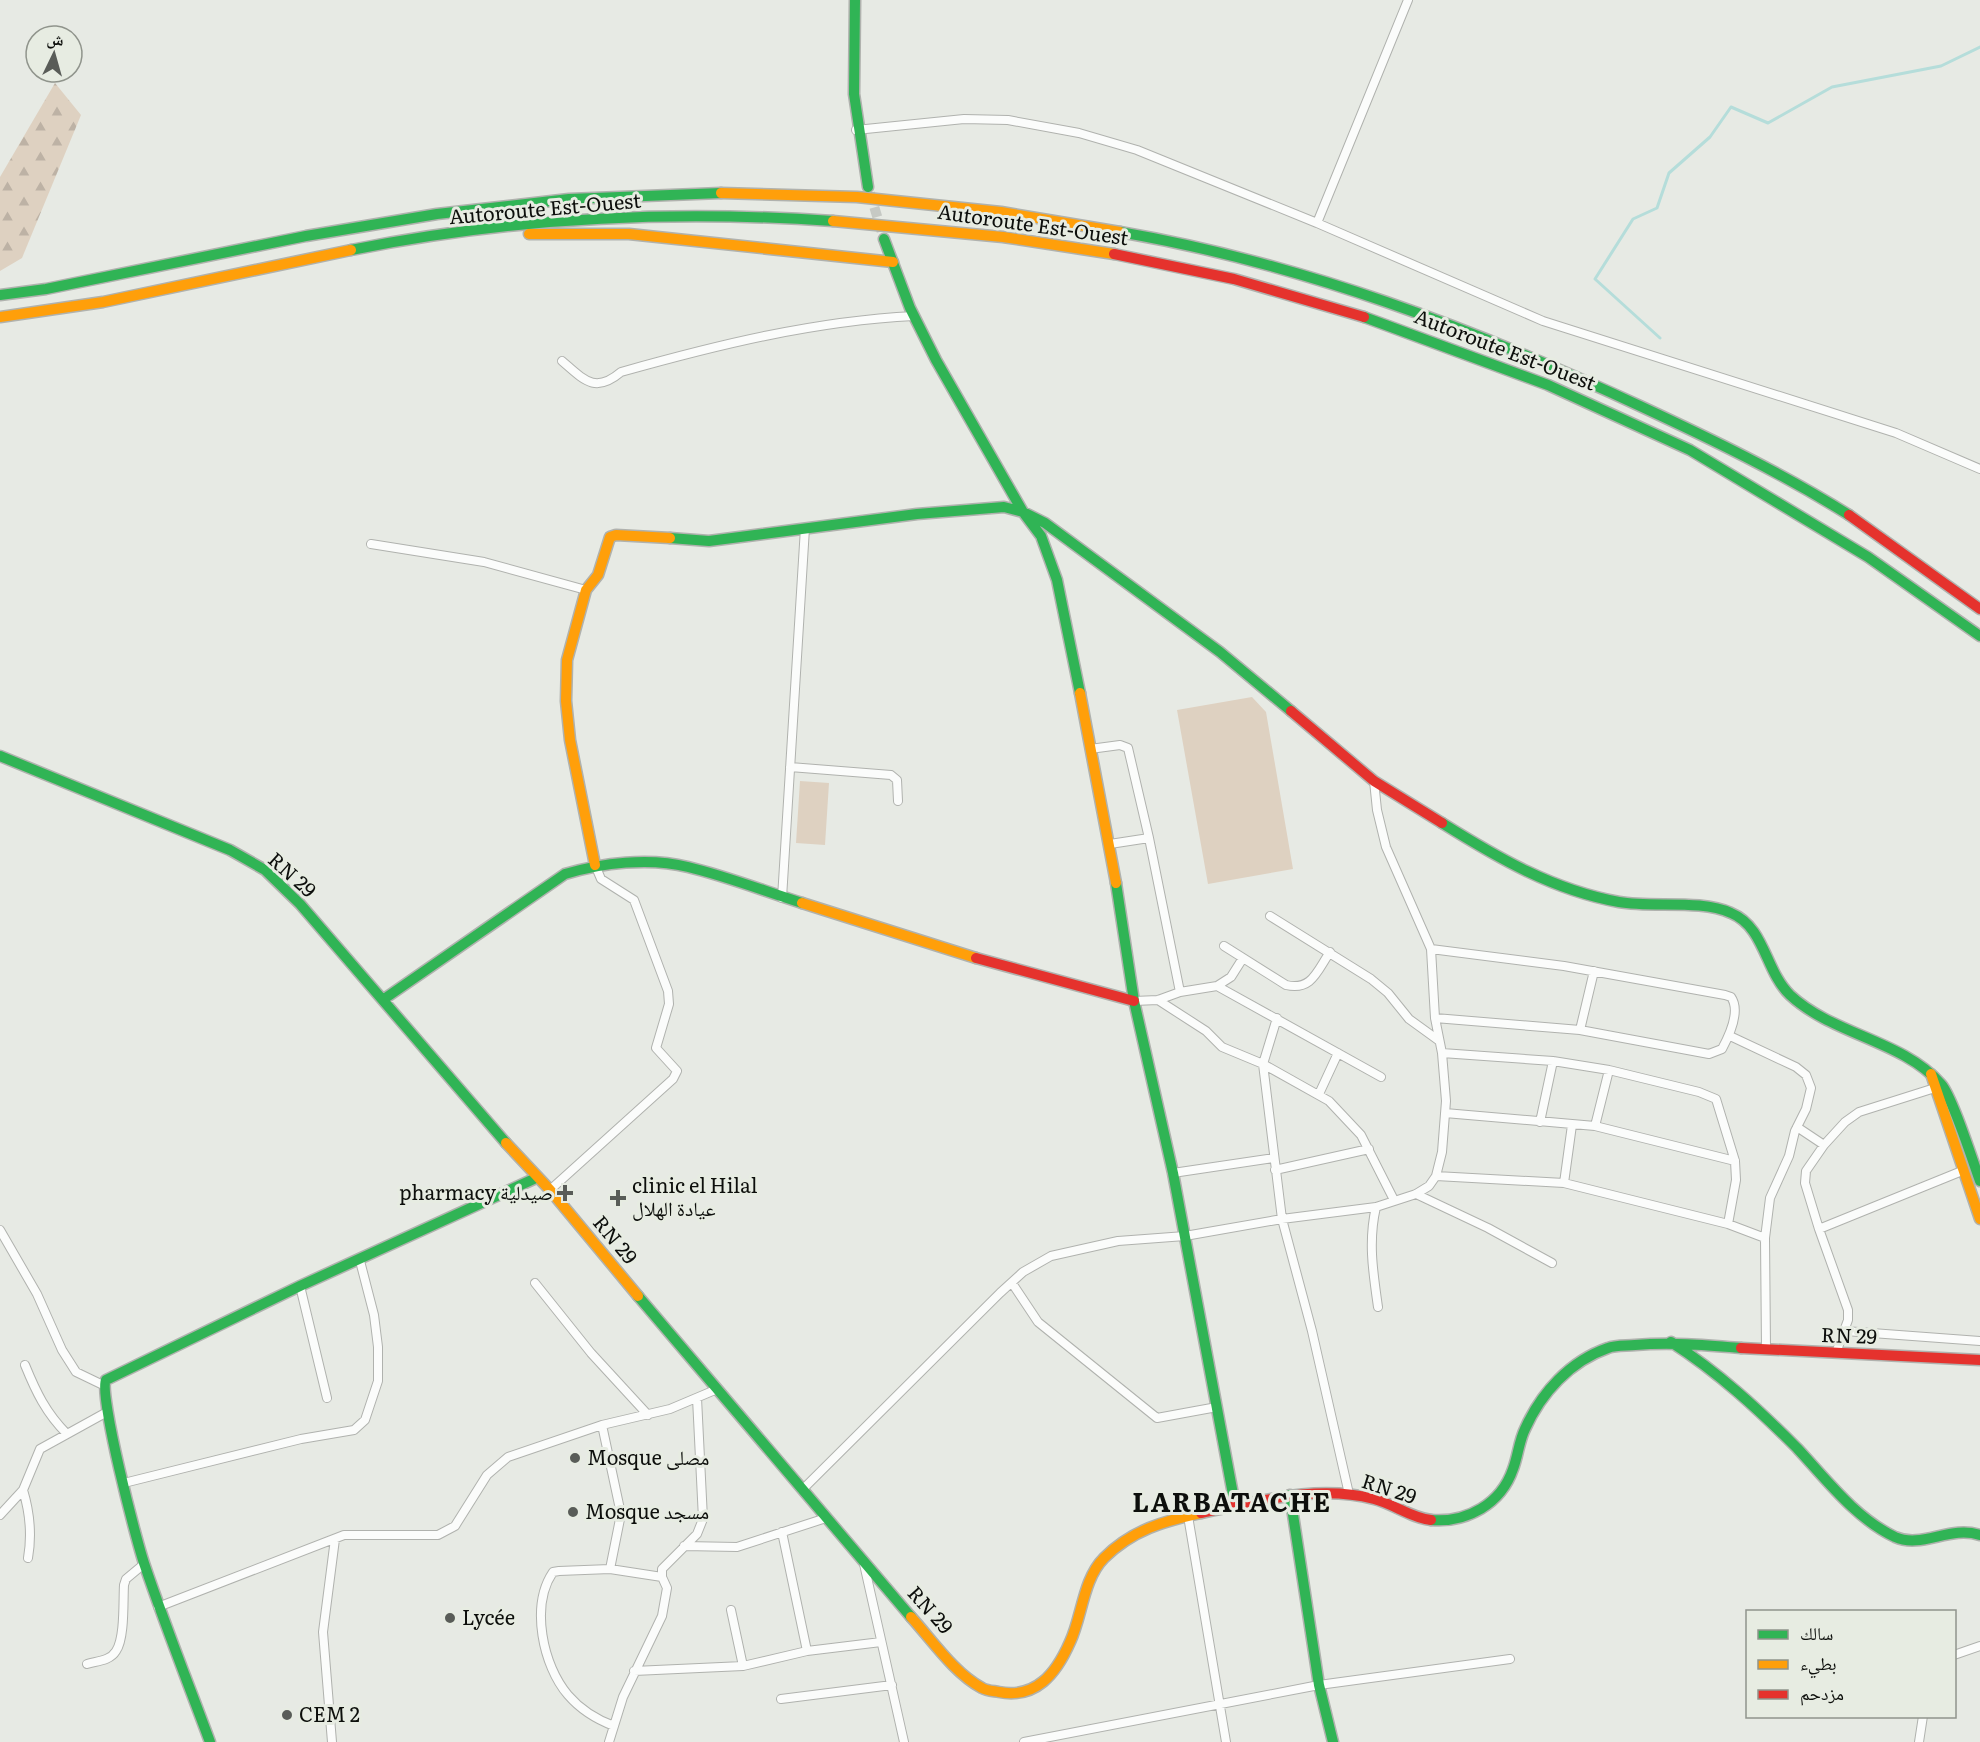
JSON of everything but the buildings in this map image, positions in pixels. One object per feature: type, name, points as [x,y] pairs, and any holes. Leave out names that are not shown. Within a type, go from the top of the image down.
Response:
[{"type":"main road","points":[[855,0],[851,68],[856,130],[868,187]]},
{"type":"main road","name":"Autoroute Est-Ouest","points":[[0,295],[46,289],[372,224],[570,199],[707,194],[826,195],[930,202],[1011,214],[1187,246],[1338,285],[1410,308],[1566,369],[1633,400],[1795,484],[1861,524],[1980,609]]},
{"type":"main road","name":"Autoroute Est-Ouest","points":[[0,317],[115,299],[415,238],[632,218],[744,218],[907,226],[1034,240],[1100,251],[1291,294],[1373,320],[1547,384],[1612,411],[1684,447],[1871,559],[1949,611],[1980,636]]},
{"type":"main road","points":[[461,234],[629,234],[893,262]]},
{"type":"main road","points":[[884,239],[914,316],[936,360],[1023,512],[1041,536],[1057,580],[1110,844],[1134,1001],[1173,1173],[1235,1505]]},
{"type":"main road","points":[[595,865],[570,740],[566,701],[567,660],[586,590],[598,575],[610,537],[616,535],[709,541],[917,514],[1004,507],[1023,512],[1045,523],[1151,599],[1228,659],[1374,781],[1494,856],[1563,889],[1620,902],[1730,912],[1746,921],[1759,940],[1775,976],[1791,996],[1837,1025],[1915,1061],[1931,1074],[1980,1182]]},
{"type":"main road","name":"RN 29","points":[[0,756],[220,846],[265,870],[300,904],[536,1178],[550,1190],[715,1390],[826,1518],[963,1674],[983,1689],[1004,1693],[1028,1693],[1046,1680],[1070,1643],[1087,1590],[1102,1560],[1143,1529],[1188,1516],[1290,1494],[1328,1492],[1349,1494],[1375,1499],[1424,1519],[1445,1521],[1465,1516],[1487,1506],[1500,1495],[1505,1487],[1513,1470],[1524,1430],[1543,1396],[1574,1365],[1609,1347],[1671,1342],[1784,1351],[1980,1360]]},
{"type":"main road","points":[[384,999],[565,874],[595,865],[650,862],[686,867],[961,954],[1134,1001]]},
{"type":"main road","points":[[1938,1087],[1962,1171],[1980,1219]]},
{"type":"main road","points":[[210,1742],[158,1607],[144,1564],[107,1412],[103,1385],[106,1380],[300,1286],[360,1261],[536,1178]]},
{"type":"main road","points":[[1671,1342],[1692,1354],[1742,1394],[1838,1492],[1887,1532],[1907,1541],[1956,1530],[1980,1535]]},
{"type":"main road","points":[[1290,1494],[1319,1685],[1333,1742]]},
{"type":"street","points":[[1317,223],[1408,0]]},
{"type":"street","points":[[856,130],[964,119],[1044,125],[1164,159],[1543,321],[1896,433],[1980,469]]},
{"type":"street","points":[[562,361],[582,378],[598,385],[608,384],[621,372],[723,343],[873,317],[914,316]]},
{"type":"street","points":[[782,898],[805,528]]},
{"type":"street","points":[[371,544],[484,562],[586,590]]},
{"type":"street","points":[[1090,749],[1120,745],[1128,748],[1180,992]]},
{"type":"street","points":[[790,768],[891,775],[897,780],[898,801]]},
{"type":"street","points":[[802,1490],[1011,1283],[1052,1256],[1118,1241],[1185,1236],[1282,1219],[1376,1207],[1416,1194],[1429,1186],[1436,1176],[1442,1152],[1445,1113],[1442,1053],[1435,1018],[1431,949],[1386,847],[1377,810],[1374,781]]},
{"type":"street","points":[[1110,844],[1149,838]]},
{"type":"street","points":[[550,1190],[673,1079],[677,1071],[656,1048],[669,997],[637,908],[628,895],[601,879],[595,865]]},
{"type":"street","points":[[1270,916],[1330,952],[1388,993],[1409,1019],[1438,1040]]},
{"type":"street","points":[[1224,946],[1286,985],[1297,987],[1305,986],[1314,977],[1330,952]]},
{"type":"street","points":[[1431,949],[1594,971],[1731,997],[1736,1004],[1730,1036],[1722,1049],[1709,1054],[1580,1030],[1435,1018]]},
{"type":"street","points":[[1134,1001],[1158,1000],[1180,992],[1217,986],[1231,977],[1243,958]]},
{"type":"street","points":[[1580,1030],[1594,971]]},
{"type":"street","points":[[1217,986],[1380,1077]]},
{"type":"street","points":[[1158,1000],[1206,1031],[1222,1047],[1263,1064],[1318,1094],[1345,1115],[1369,1149],[1394,1200]]},
{"type":"street","points":[[1277,1018],[1263,1064],[1282,1219],[1312,1331],[1349,1494]]},
{"type":"street","points":[[1730,1036],[1796,1067],[1806,1075],[1810,1088],[1806,1109],[1797,1127],[1789,1156],[1770,1198],[1765,1238],[1766,1348]]},
{"type":"street","points":[[1318,1094],[1338,1053]]},
{"type":"street","points":[[1442,1053],[1553,1061],[1609,1070],[1716,1099],[1735,1161],[1736,1180],[1728,1224]]},
{"type":"street","points":[[1540,1122],[1553,1061]]},
{"type":"street","points":[[1595,1126],[1609,1070]]},
{"type":"street","points":[[1836,1353],[1845,1331],[1848,1310],[1819,1229],[1804,1177],[1824,1145],[1845,1122],[1859,1112],[1938,1087]]},
{"type":"street","points":[[1445,1113],[1595,1126],[1735,1161]]},
{"type":"street","points":[[1564,1183],[1572,1125]]},
{"type":"street","points":[[1797,1127],[1824,1145]]},
{"type":"street","points":[[1275,1170],[1369,1149]]},
{"type":"street","points":[[1173,1173],[1274,1158]]},
{"type":"street","points":[[1819,1229],[1962,1171]]},
{"type":"street","points":[[1436,1176],[1564,1183],[1728,1224],[1765,1238]]},
{"type":"street","points":[[1416,1194],[1488,1228],[1552,1263]]},
{"type":"street","points":[[1376,1207],[1371,1241],[1378,1307]]},
{"type":"street","points":[[0,1230],[37,1294],[62,1350],[76,1372],[103,1385]]},
{"type":"street","points":[[124,1483],[301,1439],[354,1430],[365,1420],[378,1382],[378,1347],[374,1315],[360,1261]]},
{"type":"street","points":[[535,1282],[591,1353],[648,1415]]},
{"type":"street","points":[[1011,1283],[1038,1322],[1157,1418],[1217,1407]]},
{"type":"street","points":[[300,1286],[327,1398]]},
{"type":"street","points":[[1845,1331],[1980,1341]]},
{"type":"street","points":[[25,1365],[50,1417],[67,1434]]},
{"type":"street","points":[[158,1607],[353,1533],[438,1534],[447,1532],[463,1516],[487,1475],[508,1457],[602,1425],[648,1415],[715,1390]]},
{"type":"street","points":[[609,1742],[634,1671],[662,1616],[667,1588],[662,1577],[666,1564],[697,1534],[703,1519],[697,1398]]},
{"type":"street","points":[[0,1515],[23,1490],[40,1449],[107,1412]]},
{"type":"street","points":[[602,1425],[621,1514],[610,1569]]},
{"type":"street","points":[[23,1490],[28,1505],[31,1539],[28,1558]]},
{"type":"street","points":[[1188,1516],[1226,1742]]},
{"type":"street","points":[[684,1546],[737,1547],[826,1518]]},
{"type":"street","points":[[782,1532],[807,1651]]},
{"type":"street","points":[[332,1742],[323,1632],[335,1539]]},
{"type":"street","points":[[863,1560],[904,1742]]},
{"type":"street","points":[[87,1664],[106,1659],[116,1651],[120,1638],[124,1585],[126,1579],[144,1564]]},
{"type":"street","points":[[614,1726],[599,1720],[569,1696],[550,1663],[542,1623],[546,1585],[553,1572],[610,1569],[662,1577]]},
{"type":"street","points":[[731,1610],[743,1666]]},
{"type":"street","points":[[634,1671],[743,1666],[807,1651],[882,1642]]},
{"type":"street","points":[[1956,1654],[1980,1646]]},
{"type":"street","points":[[1024,1742],[1319,1685],[1510,1659]]},
{"type":"street","points":[[781,1699],[892,1685]]},
{"type":"street","points":[[1919,1742],[1923,1718]]},
{"type":"green space","points":[[56,84],[81,115],[22,258],[0,271],[0,177]]},
{"type":"green space","points":[[1252,697],[1266,712],[1293,869],[1208,884],[1177,710]]},
{"type":"green space","points":[[800,781],[829,783],[825,845],[796,843]]},
{"type":"waterway","points":[[1660,338],[1595,279],[1633,219],[1657,208],[1669,173],[1710,137],[1731,107],[1768,123],[1832,87],[1941,66],[1980,47]]},
{"type":"tunnel","points":[[870,193],[884,239]]},
{"type":"traffic: fast","points":[[855,0],[854,94],[868,187]]},
{"type":"traffic: fast","points":[[0,295],[46,289],[306,236],[437,214],[569,199],[721,193]]},
{"type":"traffic: fast","points":[[351,250],[470,230],[591,219],[712,216],[833,221]]},
{"type":"traffic: fast","points":[[1120,232],[1254,261],[1320,280],[1450,325],[1578,378],[1693,431],[1772,471],[1849,515]]},
{"type":"traffic: fast","points":[[884,239],[910,308],[936,360],[1023,512],[1041,536],[1057,580],[1080,693]]},
{"type":"traffic: fast","points":[[1364,317],[1548,385],[1690,450],[1868,557],[1980,636]]},
{"type":"traffic: fast","points":[[670,538],[709,541],[917,514],[1004,507],[1023,512],[1045,523],[1220,652],[1291,711]]},
{"type":"traffic: fast","points":[[0,756],[230,850],[265,870],[300,904],[506,1143]]},
{"type":"traffic: fast","points":[[1442,823],[1505,860],[1571,890],[1632,904],[1705,906],[1731,913],[1742,920],[1751,928],[1775,974],[1790,995],[1807,1009],[1826,1020],[1907,1057],[1941,1084],[1956,1115],[1980,1181]]},
{"type":"traffic: fast","points":[[384,999],[565,874],[579,870],[610,864],[642,862],[673,864],[716,875],[802,903]]},
{"type":"traffic: fast","points":[[1116,883],[1134,1001],[1173,1173],[1235,1505]]},
{"type":"traffic: fast","points":[[210,1742],[160,1610],[141,1552],[113,1439],[105,1391],[106,1380],[300,1286],[536,1178]]},
{"type":"traffic: fast","points":[[638,1296],[911,1617]]},
{"type":"traffic: fast","points":[[1671,1342],[1721,1378],[1752,1405],[1797,1448],[1854,1509],[1880,1529],[1905,1540],[1958,1533],[1980,1535]]},
{"type":"traffic: fast","points":[[1431,1520],[1444,1520],[1470,1514],[1481,1509],[1500,1492],[1508,1481],[1523,1434],[1539,1403],[1558,1380],[1581,1361],[1614,1346],[1688,1344],[1741,1348]]},
{"type":"traffic: fast","points":[[1290,1495],[1319,1685],[1333,1742]]},
{"type":"traffic: slow","points":[[721,193],[857,197],[1001,212],[1120,232]]},
{"type":"traffic: slow","points":[[833,221],[1003,237],[1114,254]]},
{"type":"traffic: slow","points":[[529,234],[629,234],[893,262]]},
{"type":"traffic: slow","points":[[0,317],[103,302],[351,250]]},
{"type":"traffic: slow","points":[[595,865],[570,740],[566,701],[567,660],[586,590],[598,575],[610,537],[616,535],[670,538]]},
{"type":"traffic: slow","points":[[1080,693],[1116,883]]},
{"type":"traffic: slow","points":[[802,903],[976,958]]},
{"type":"traffic: slow","points":[[1931,1074],[1980,1219]]},
{"type":"traffic: slow","points":[[506,1143],[550,1190],[638,1296]]},
{"type":"traffic: slow","points":[[911,1617],[944,1656],[972,1682],[988,1690],[1024,1692],[1043,1682],[1064,1654],[1074,1632],[1087,1587],[1104,1558],[1126,1540],[1149,1528],[1201,1513]]},
{"type":"traffic: jam","points":[[1114,254],[1234,279],[1364,317]]},
{"type":"traffic: jam","points":[[1849,515],[1980,609]]},
{"type":"traffic: jam","points":[[1291,711],[1374,781],[1442,823]]},
{"type":"traffic: jam","points":[[976,958],[1134,1001]]},
{"type":"traffic: jam","points":[[1741,1348],[1980,1360]]},
{"type":"traffic: jam","points":[[1201,1513],[1287,1496],[1331,1493],[1374,1499],[1416,1517],[1431,1520]]},
{"type":"place","name":"pharmacy صيدلية","points":[[565,1193]]},
{"type":"place","name":"clinic el Hilal عيادة الهلال","points":[[618,1198]]},
{"type":"place","name":"Mosque مصلى","points":[[575,1458]]},
{"type":"place","name":"Mosque مسجد","points":[[573,1512]]},
{"type":"place","name":"Lycée","points":[[450,1618]]},
{"type":"place","name":"CEM 2","points":[[287,1715]]},
{"type":"district","name":"LARBATACHE","points":[[1232,1503]]}]
